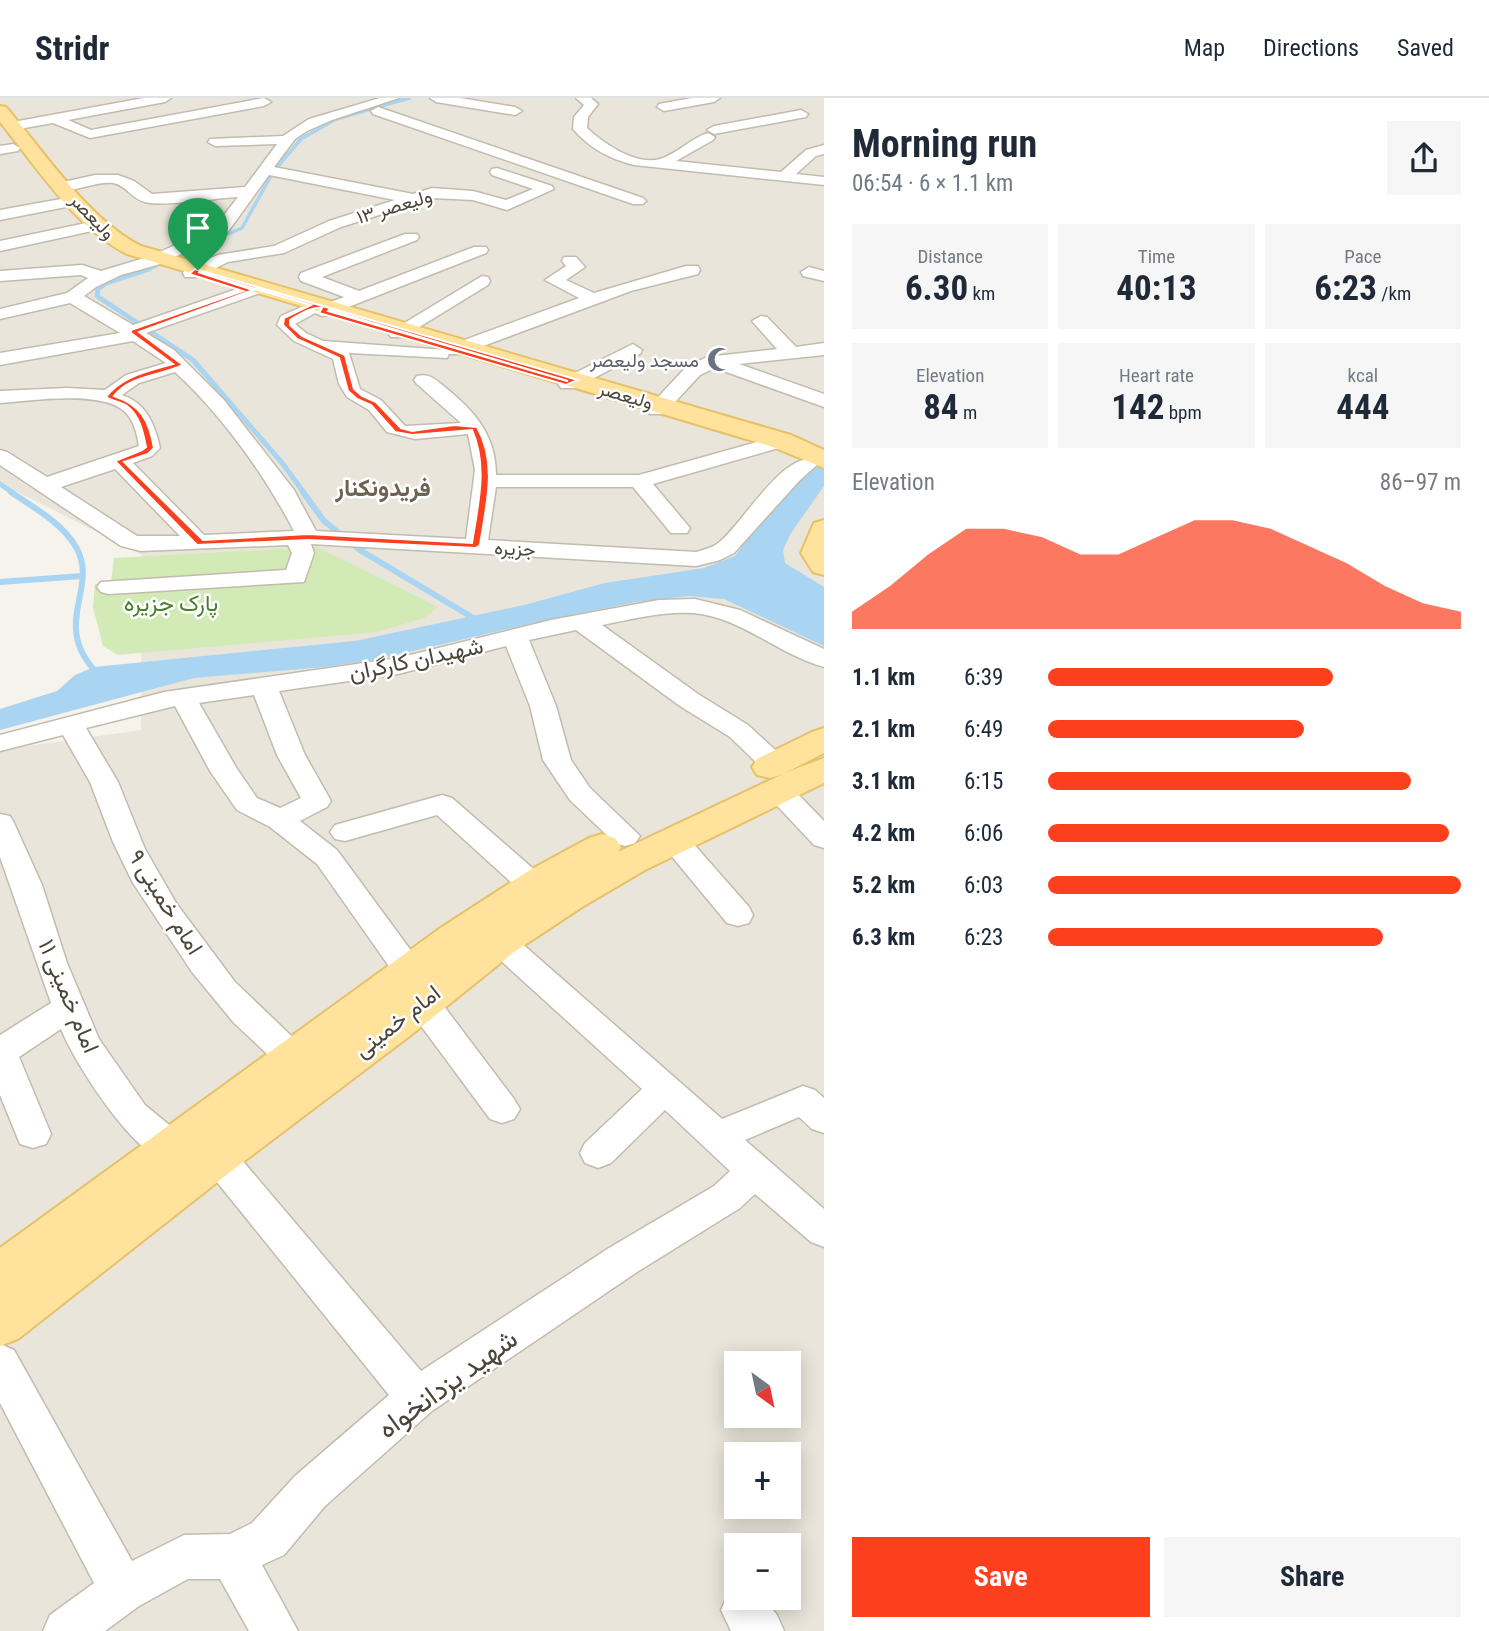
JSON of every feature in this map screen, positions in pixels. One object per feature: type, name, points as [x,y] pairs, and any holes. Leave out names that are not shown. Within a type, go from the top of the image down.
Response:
[{"type":"main road","name":"ولیعصر","points":[[5,134],[63,195],[112,239],[170,264]]},
{"type":"main road","name":"ولیعصر","points":[[63,195],[86,228],[126,252],[400,332],[452,351],[571,382],[777,443],[818,461]]},
{"type":"main road","points":[[824,529],[816,554],[824,566]]},
{"type":"main road","name":"امام خمینی","points":[[0,1276],[292,1057],[500,942],[568,897],[631,861],[674,841],[777,778],[824,739]]},
{"type":"main road","name":"امام خمینی","points":[[0,1323],[217,1156],[398,1000],[453,939],[534,886],[625,836],[777,778],[824,769]]},
{"type":"street","points":[[5,134],[53,118],[165,98]]},
{"type":"street","points":[[0,314],[73,297],[102,277],[170,264],[221,229],[271,170],[287,140],[303,127],[317,120],[393,98]]},
{"type":"street","points":[[436,98],[515,111]]},
{"type":"street","points":[[582,98],[591,104],[581,117],[580,129],[587,144],[622,158],[824,181]]},
{"type":"street","points":[[664,107],[714,98]]},
{"type":"street","points":[[53,118],[90,134],[264,102]]},
{"type":"street","points":[[661,164],[711,133],[795,110],[815,124]]},
{"type":"street","points":[[378,111],[638,201]]},
{"type":"street","points":[[215,142],[287,140]]},
{"type":"street","points":[[785,176],[811,153],[824,149]]},
{"type":"street","points":[[529,162],[555,154]]},
{"type":"street","points":[[271,170],[415,199]]},
{"type":"street","name":"ولیعصر ۱۳","points":[[170,264],[278,250],[335,224],[432,193],[451,192],[507,205],[547,189],[497,172]]},
{"type":"street","points":[[0,215],[114,179],[127,183],[141,196],[152,199],[251,191]]},
{"type":"street","points":[[735,181],[824,195]]},
{"type":"street","points":[[0,246],[86,228]]},
{"type":"street","points":[[358,296],[307,277],[411,237]]},
{"type":"street","points":[[475,428],[412,433],[398,430],[374,403],[359,398],[350,390],[342,356],[315,346],[286,325],[287,320],[480,250]]},
{"type":"street","points":[[570,261],[577,267],[553,280],[592,298]]},
{"type":"street","points":[[0,276],[82,270],[102,277]]},
{"type":"street","points":[[315,346],[452,351],[592,298],[692,270]]},
{"type":"street","points":[[400,332],[482,281]]},
{"type":"street","points":[[0,359],[142,330],[254,289]]},
{"type":"street","points":[[73,297],[142,330],[217,404],[286,495],[302,549],[296,577],[109,587]]},
{"type":"street","points":[[761,321],[791,352]]},
{"type":"street","points":[[660,408],[693,371],[714,361],[824,349]]},
{"type":"street","points":[[571,382],[633,350]]},
{"type":"street","points":[[714,361],[821,412]]},
{"type":"street","points":[[109,397],[117,388],[144,374],[179,365]]},
{"type":"street","points":[[424,380],[464,413],[483,446],[486,481],[476,545]]},
{"type":"street","points":[[0,397],[62,393],[109,397],[129,404],[145,424],[150,448],[145,452],[45,485]]},
{"type":"street","points":[[486,481],[639,481],[777,443]]},
{"type":"street","name":"جزیره","points":[[0,456],[129,541],[151,545],[200,543],[302,549],[332,538],[696,559],[726,548],[791,476],[818,461]]},
{"type":"street","points":[[119,461],[200,543]]},
{"type":"street","points":[[639,481],[679,528]]},
{"type":"street","name":"شهیدان کارگران","points":[[0,743],[164,700],[398,666],[581,622],[659,607],[695,606],[731,615],[824,659]]},
{"type":"street","points":[[581,622],[689,700],[739,731],[824,838]]},
{"type":"street","points":[[515,637],[543,706],[557,760],[580,794],[625,836]]},
{"type":"street","points":[[264,687],[291,755],[317,801],[280,820]]},
{"type":"street","points":[[183,698],[224,771],[247,804],[280,820],[327,857],[398,1000],[502,1110]]},
{"type":"street","name":"امام خمینی ۹","points":[[71,725],[112,800],[115,814],[134,855],[160,903],[243,1011],[292,1057]]},
{"type":"street","points":[[345,832],[442,804],[534,886]]},
{"type":"street","name":"امام خمینی ۱۱","points":[[0,822],[27,885],[51,963],[84,1044],[133,1115],[172,1148]]},
{"type":"street","points":[[674,841],[738,915]]},
{"type":"street","points":[[500,942],[718,1136],[754,1172],[824,1231]]},
{"type":"street","points":[[33,1133],[0,1052],[69,1008]]},
{"type":"street","points":[[598,1153],[664,1089]]},
{"type":"street","points":[[718,1136],[803,1100],[824,1119]]},
{"type":"street","points":[[217,1156],[417,1398]]},
{"type":"street","name":"شهید یزدانخواه","points":[[66,1631],[122,1590],[184,1558],[232,1556],[268,1539],[310,1491],[417,1398],[623,1260],[727,1197],[754,1172]]},
{"type":"street","points":[[0,1363],[122,1590]]},
{"type":"street","points":[[232,1556],[275,1631]]},
{"type":"shaded area","points":[[0,98],[824,98],[824,1631],[0,1631],[0,750],[141,730],[142,555],[0,483]]},
{"type":"green space","name":"پارک جزیره","points":[[317,547],[438,607],[424,618],[377,632],[118,655],[103,646],[93,607],[95,584],[111,582],[114,558]]},
{"type":"water","points":[[824,458],[824,486],[791,533],[783,550],[785,563],[824,587],[824,646],[724,599],[688,596],[637,602],[556,618],[374,660],[194,678],[0,730],[0,709],[57,691],[75,675],[94,667],[355,641],[524,605],[605,583],[704,568],[735,556],[767,512]]},
{"type":"waterway","points":[[147,270],[242,228],[273,172],[301,139],[336,119],[409,98]]},
{"type":"waterway","points":[[147,270],[106,283],[98,289],[97,296],[193,360],[283,464],[304,493]]},
{"type":"waterway","points":[[0,484],[13,493]]},
{"type":"waterway","points":[[11,492],[55,523],[76,547],[82,562],[83,578],[76,623],[77,639],[84,656],[98,674]]},
{"type":"waterway","points":[[303,492],[324,521],[360,550],[480,622]]},
{"type":"waterway","points":[[0,582],[82,576]]},
{"type":"place","name":"مسجد ولیعصر","points":[[719,360]]},
{"type":"district","name":"فریدونکنار","points":[[383,488]]},
{"type":"route","points":[[198,270],[191,273],[250,290],[134,331],[179,365],[144,374],[117,388],[109,397],[129,404],[145,424],[150,448],[119,461],[200,543],[308,537],[476,545],[486,481],[483,446],[475,428],[412,433],[398,430],[374,403],[359,398],[350,390],[342,356],[315,346],[286,325],[287,320],[298,313],[317,305],[328,308],[574,380],[568,384],[322,311],[328,308],[198,270]]}]
